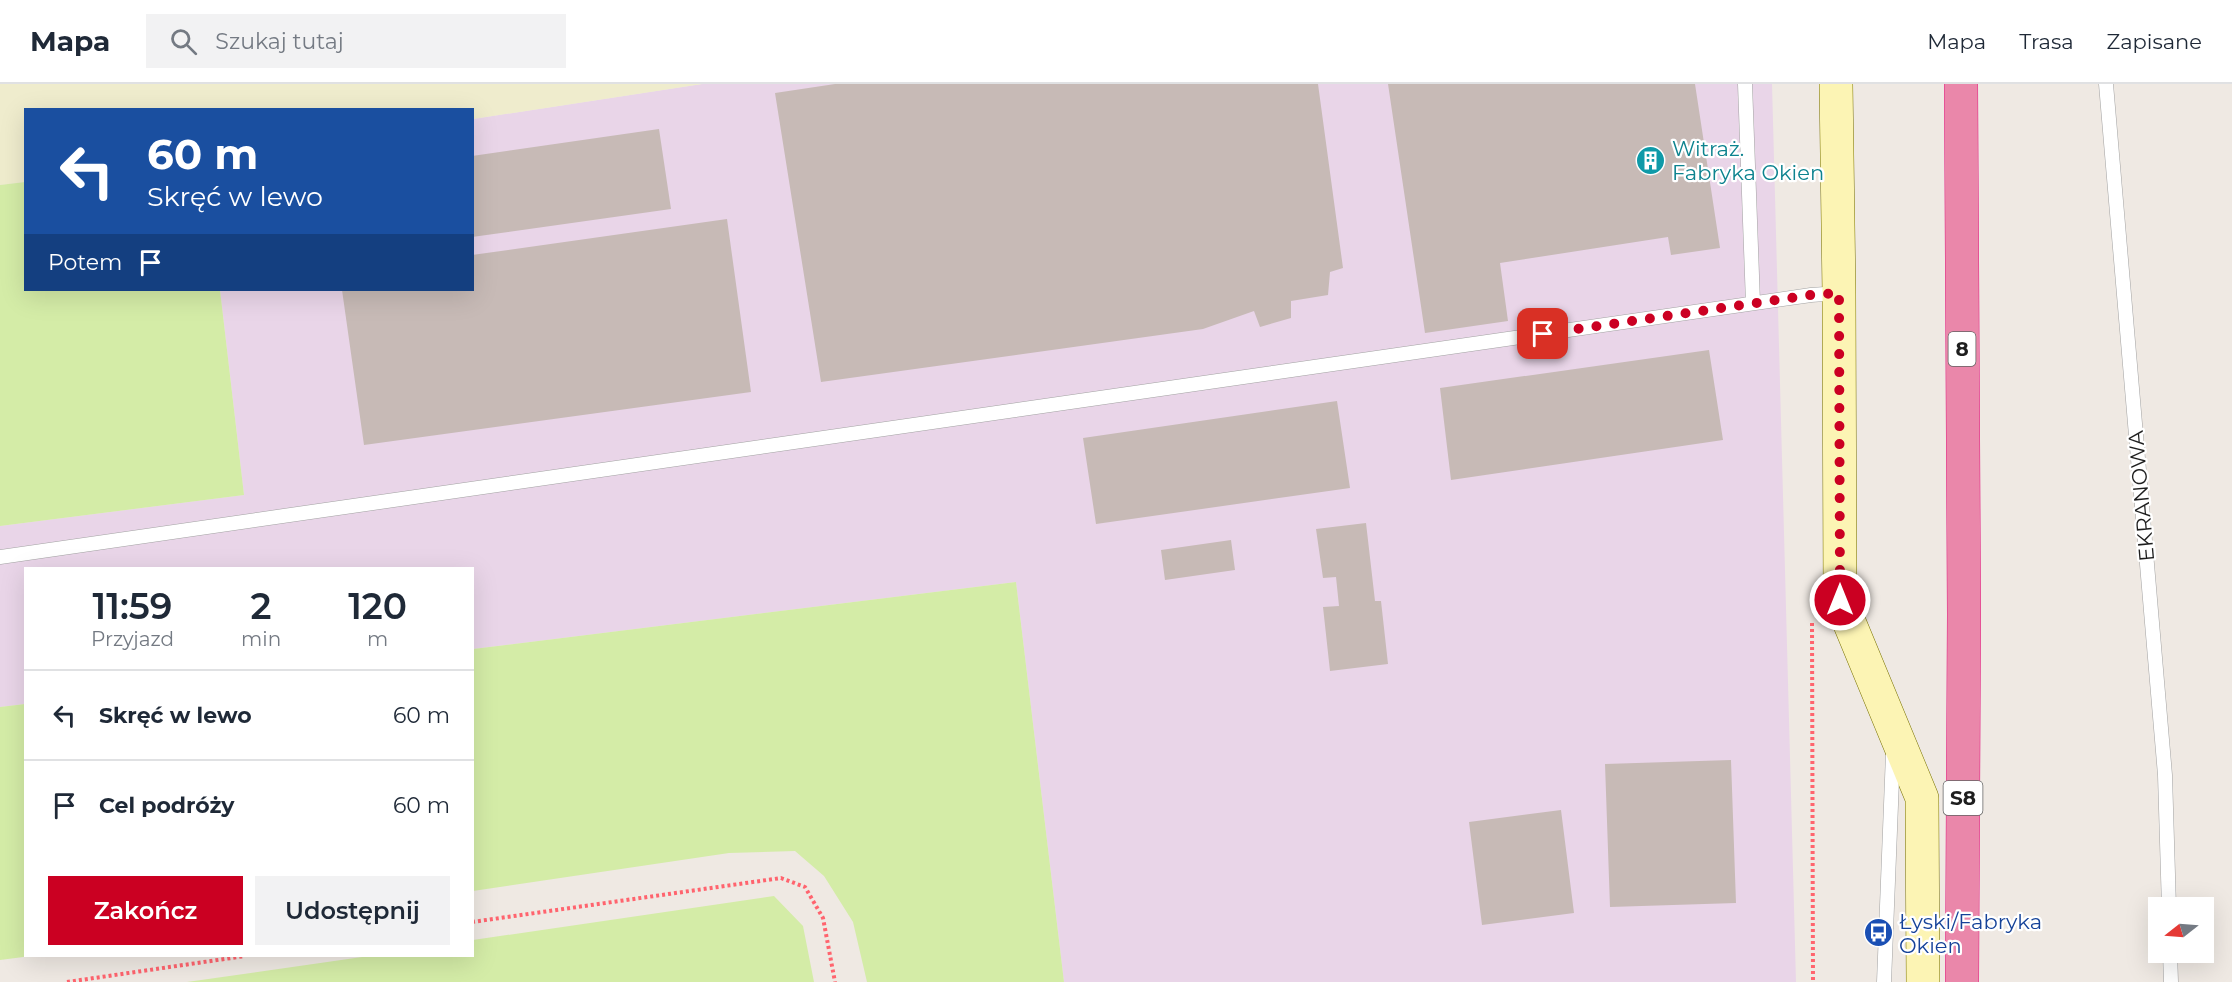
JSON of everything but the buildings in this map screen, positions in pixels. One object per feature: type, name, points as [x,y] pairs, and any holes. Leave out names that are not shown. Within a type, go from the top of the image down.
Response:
[{"type":"highway","name":"8","points":[[1960,84],[1964,614]]},
{"type":"highway","name":"S8","points":[[1962,982],[1964,614]]},
{"type":"street","points":[[1836,84],[1840,600],[1922,798],[1923,982]]},
{"type":"lane","points":[[1744,84],[1753,303]]},
{"type":"lane","name":"EKRANOWA","points":[[2106,84],[2165,775],[2169,897]]},
{"type":"lane","points":[[0,557],[1753,303],[1839,293]]},
{"type":"lane","points":[[1884,982],[1894,731]]},
{"type":"lane","points":[[2170,963],[2171,982]]},
{"type":"path","points":[[474,922],[781,878],[805,886],[823,918],[835,982]]},
{"type":"path","points":[[67,982],[238,957]]},
{"type":"shaded area","points":[[0,84],[702,84],[474,119],[474,108],[24,108],[24,182],[0,185]]},
{"type":"shaded area","points":[[702,84],[1772,84],[1796,982],[1064,982],[1016,582],[474,649],[474,567],[24,567],[24,704],[0,707],[0,526],[244,495],[220,291],[474,291],[474,119]]},
{"type":"green space","points":[[24,182],[24,291],[220,291],[244,495],[0,526],[0,185]]},
{"type":"green space","points":[[1016,582],[1064,982],[867,982],[853,922],[824,876],[795,851],[729,853],[474,891],[474,649]]},
{"type":"green space","points":[[24,704],[24,957],[0,960],[0,707]]},
{"type":"green space","points":[[774,896],[803,926],[814,982],[187,982],[362,957],[474,957],[474,940]]},
{"type":"place","name":"Witraż. Fabryka Okien","points":[[1651,160]]},
{"type":"place","name":"Łyski/Fabryka Okien","points":[[1878,933]]},
{"type":"route","points":[[1543,334],[1811,295],[1839,293],[1840,600]]}]
